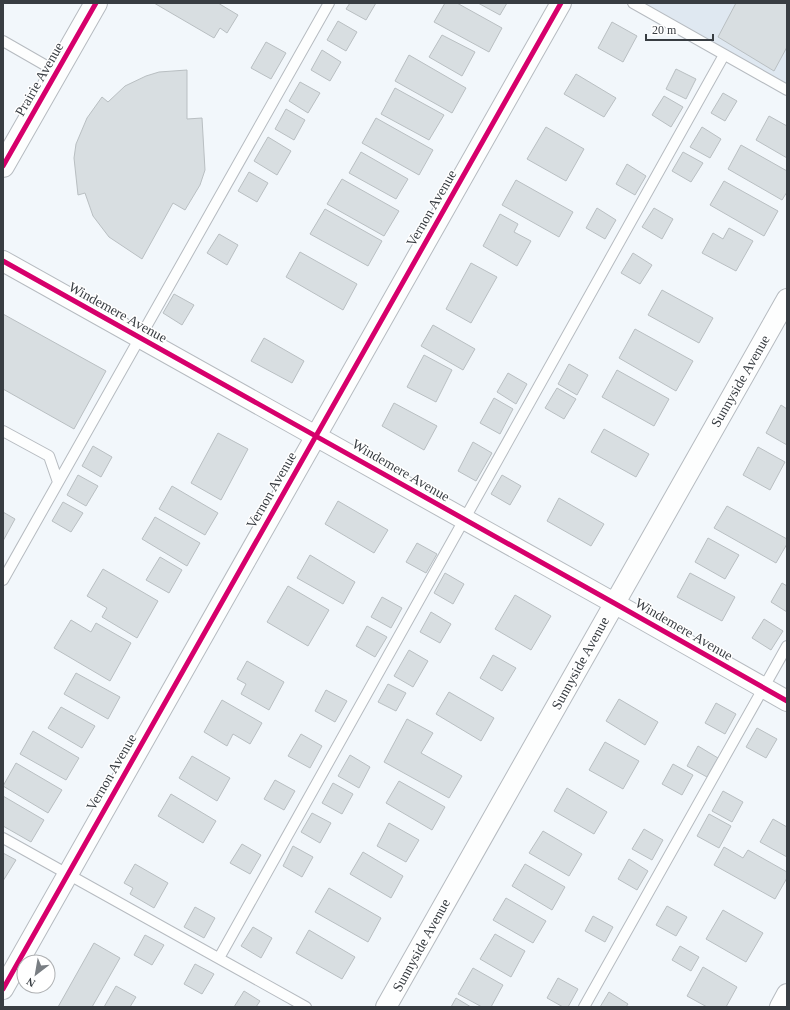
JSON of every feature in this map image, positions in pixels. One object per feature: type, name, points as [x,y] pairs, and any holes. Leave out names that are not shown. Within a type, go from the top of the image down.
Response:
[{"type":"street","name":"Prairie Avenue","points":[[3,166],[96,3]]},
{"type":"street","name":"Vernon Avenue","points":[[3,989],[561,3]]},
{"type":"street","name":"Windemere Avenue","points":[[3,261],[316,435],[464,520],[614,602],[787,701]]},
{"type":"street","name":"Sunnyside Avenue","points":[[386,1007],[614,602],[787,299]]},
{"type":"street","points":[[780,1007],[787,994]]},
{"type":"lane","points":[[3,580],[329,3]]},
{"type":"lane","points":[[633,3],[787,90]]},
{"type":"lane","points":[[3,42],[56,72]]},
{"type":"lane","points":[[219,958],[724,55]]},
{"type":"lane","points":[[3,431],[49,456],[58,482]]},
{"type":"lane","points":[[584,1007],[787,646]]},
{"type":"lane","points":[[3,838],[306,1007]]},
{"type":"shaded area","points":[[633,3],[787,3],[787,90]]},
{"type":"building","points":[[154,3],[218,3],[238,15],[227,33],[220,28],[214,38]]},
{"type":"building","points":[[350,3],[376,3],[366,20],[346,9]]},
{"type":"building","points":[[445,3],[457,3],[502,28],[489,52],[434,22]]},
{"type":"building","points":[[478,3],[507,3],[500,15]]},
{"type":"building","points":[[736,3],[787,3],[787,47],[774,71],[718,37]]},
{"type":"building","points":[[338,21],[357,32],[346,51],[327,40]]},
{"type":"building","points":[[612,22],[637,36],[623,62],[598,48]]},
{"type":"building","points":[[442,35],[475,52],[462,76],[429,57]]},
{"type":"building","points":[[266,42],[286,53],[271,79],[251,68]]},
{"type":"building","points":[[322,50],[341,62],[330,81],[311,70]]},
{"type":"building","points":[[409,55],[466,88],[452,113],[395,81]]},
{"type":"building","points":[[676,69],[696,79],[686,99],[666,89]]},
{"type":"building","points":[[187,70],[187,119],[202,118],[205,170],[200,185],[185,210],[173,203],[142,259],[109,237],[93,216],[85,193],[78,195],[74,158],[76,144],[87,118],[102,97],[108,102],[125,86],[146,76],[159,72]]},
{"type":"building","points":[[576,74],[616,98],[604,117],[564,94]]},
{"type":"building","points":[[300,82],[320,93],[308,113],[289,101]]},
{"type":"building","points":[[395,88],[444,115],[429,140],[381,114]]},
{"type":"building","points":[[723,93],[737,101],[725,121],[711,113]]},
{"type":"building","points":[[664,96],[683,107],[671,127],[652,115]]},
{"type":"building","points":[[286,109],[305,120],[294,140],[275,129]]},
{"type":"building","points":[[769,116],[787,126],[787,158],[756,140]]},
{"type":"building","points":[[376,118],[433,150],[419,175],[362,143]]},
{"type":"building","points":[[546,127],[584,149],[566,181],[527,159]]},
{"type":"building","points":[[702,127],[721,139],[710,158],[690,147]]},
{"type":"building","points":[[268,137],[291,151],[277,175],[254,161]]},
{"type":"building","points":[[741,145],[787,171],[787,192],[782,200],[728,169]]},
{"type":"building","points":[[361,152],[408,179],[396,199],[349,173]]},
{"type":"building","points":[[683,152],[703,163],[691,182],[672,171]]},
{"type":"building","points":[[627,164],[646,176],[635,195],[616,184]]},
{"type":"building","points":[[249,172],[268,183],[257,202],[238,191]]},
{"type":"building","points":[[342,179],[399,211],[384,236],[327,204]]},
{"type":"building","points":[[516,180],[573,212],[559,237],[502,205]]},
{"type":"building","points":[[724,181],[778,211],[764,236],[710,205]]},
{"type":"building","points":[[597,208],[616,220],[605,239],[586,228]]},
{"type":"building","points":[[654,208],[673,219],[662,239],[642,227]]},
{"type":"building","points":[[325,209],[382,241],[368,266],[310,234]]},
{"type":"building","points":[[500,214],[518,224],[514,232],[531,241],[517,266],[483,246]]},
{"type":"building","points":[[729,228],[753,241],[736,271],[702,253],[713,233],[723,239]]},
{"type":"building","points":[[219,234],[238,245],[227,265],[207,253]]},
{"type":"building","points":[[300,252],[357,284],[343,310],[286,277]]},
{"type":"building","points":[[633,253],[652,265],[640,284],[621,273]]},
{"type":"building","points":[[471,263],[497,277],[471,323],[446,309]]},
{"type":"building","points":[[662,290],[713,318],[699,343],[648,315]]},
{"type":"building","points":[[174,294],[194,305],[182,325],[163,313]]},
{"type":"building","points":[[3,314],[106,371],[74,429],[3,389]]},
{"type":"building","points":[[433,325],[475,349],[463,370],[421,346]]},
{"type":"building","points":[[635,329],[693,361],[676,391],[619,358]]},
{"type":"building","points":[[264,338],[304,361],[292,383],[251,361]]},
{"type":"building","points":[[424,355],[452,370],[436,402],[407,387]]},
{"type":"building","points":[[569,364],[588,375],[577,395],[558,384]]},
{"type":"building","points":[[617,370],[669,399],[654,426],[602,397]]},
{"type":"building","points":[[508,373],[527,384],[516,404],[497,392]]},
{"type":"building","points":[[557,388],[576,399],[564,419],[545,408]]},
{"type":"building","points":[[494,398],[513,409],[500,434],[480,423]]},
{"type":"building","points":[[394,403],[437,426],[424,450],[382,426]]},
{"type":"building","points":[[781,405],[787,409],[787,445],[766,433]]},
{"type":"building","points":[[604,429],[649,454],[636,477],[591,452]]},
{"type":"building","points":[[218,433],[248,449],[221,500],[191,483]]},
{"type":"building","points":[[473,442],[492,453],[476,481],[458,471]]},
{"type":"building","points":[[93,446],[112,457],[101,477],[82,466]]},
{"type":"building","points":[[758,447],[785,462],[770,490],[743,475]]},
{"type":"building","points":[[78,475],[98,486],[86,506],[67,495]]},
{"type":"building","points":[[502,475],[521,486],[510,505],[491,494]]},
{"type":"building","points":[[172,486],[218,513],[205,535],[159,509]]},
{"type":"building","points":[[559,498],[604,524],[591,546],[547,521]]},
{"type":"building","points":[[338,501],[388,530],[374,553],[325,524]]},
{"type":"building","points":[[63,502],[83,513],[71,532],[52,521]]},
{"type":"building","points":[[727,506],[787,539],[787,544],[776,563],[714,528]]},
{"type":"building","points":[[3,512],[15,519],[3,541]]},
{"type":"building","points":[[155,517],[200,543],[187,566],[142,539]]},
{"type":"building","points":[[708,538],[739,555],[725,579],[695,562]]},
{"type":"building","points":[[417,543],[437,554],[426,573],[406,562]]},
{"type":"building","points":[[310,555],[355,582],[343,604],[297,578]]},
{"type":"building","points":[[160,557],[182,570],[169,593],[146,580]]},
{"type":"building","points":[[103,569],[158,601],[137,638],[102,617],[107,608],[87,596]]},
{"type":"building","points":[[445,573],[464,584],[453,604],[434,593]]},
{"type":"building","points":[[690,573],[735,597],[722,621],[677,597]]},
{"type":"building","points":[[782,583],[787,586],[787,612],[771,602]]},
{"type":"building","points":[[288,586],[329,610],[308,646],[267,622]]},
{"type":"building","points":[[515,595],[551,616],[531,650],[495,629]]},
{"type":"building","points":[[382,597],[402,608],[391,628],[371,617]]},
{"type":"building","points":[[431,612],[451,624],[440,643],[420,632]]},
{"type":"building","points":[[764,619],[783,631],[771,650],[752,638]]},
{"type":"building","points":[[71,620],[91,632],[96,623],[131,643],[110,681],[54,648]]},
{"type":"building","points":[[367,626],[387,637],[375,657],[356,646]]},
{"type":"building","points":[[409,650],[428,661],[413,687],[394,676]]},
{"type":"building","points":[[493,655],[516,668],[502,691],[480,678]]},
{"type":"building","points":[[247,661],[284,682],[269,710],[241,694],[246,684],[237,679]]},
{"type":"building","points":[[76,673],[120,697],[108,719],[64,694]]},
{"type":"building","points":[[388,684],[406,693],[396,711],[378,702]]},
{"type":"building","points":[[326,690],[347,701],[335,722],[315,711]]},
{"type":"building","points":[[449,692],[494,718],[481,741],[436,714]]},
{"type":"building","points":[[619,699],[658,722],[645,745],[606,721]]},
{"type":"building","points":[[222,700],[262,723],[250,744],[233,734],[227,746],[204,732]]},
{"type":"building","points":[[716,703],[736,714],[725,734],[705,723]]},
{"type":"building","points":[[61,707],[95,726],[82,748],[48,728]]},
{"type":"building","points":[[407,719],[433,733],[421,753],[462,776],[449,798],[384,762]]},
{"type":"building","points":[[757,728],[777,739],[766,758],[746,747]]},
{"type":"building","points":[[33,731],[79,758],[66,780],[20,754]]},
{"type":"building","points":[[301,734],[322,746],[310,768],[288,756]]},
{"type":"building","points":[[605,742],[639,761],[623,789],[589,770]]},
{"type":"building","points":[[698,746],[718,758],[707,777],[687,766]]},
{"type":"building","points":[[350,755],[370,767],[359,788],[338,776]]},
{"type":"building","points":[[192,756],[230,778],[217,801],[179,778]]},
{"type":"building","points":[[16,763],[62,790],[48,813],[3,786]]},
{"type":"building","points":[[673,764],[693,775],[682,795],[662,784]]},
{"type":"building","points":[[275,780],[295,791],[284,810],[264,799]]},
{"type":"building","points":[[399,781],[445,807],[432,830],[386,803]]},
{"type":"building","points":[[333,783],[353,794],[342,814],[322,803]]},
{"type":"building","points":[[567,788],[607,812],[594,834],[554,811]]},
{"type":"building","points":[[723,791],[743,802],[732,822],[712,811]]},
{"type":"building","points":[[171,794],[216,821],[203,843],[158,816]]},
{"type":"building","points":[[3,796],[44,820],[31,842],[3,826]]},
{"type":"building","points":[[312,813],[331,823],[320,843],[301,832]]},
{"type":"building","points":[[709,814],[731,826],[719,848],[697,836]]},
{"type":"building","points":[[773,819],[787,827],[787,857],[760,842]]},
{"type":"building","points":[[389,823],[419,840],[406,862],[377,846]]},
{"type":"building","points":[[644,829],[663,840],[652,860],[632,849]]},
{"type":"building","points":[[543,831],[582,854],[569,876],[529,853]]},
{"type":"building","points":[[242,844],[261,855],[250,874],[230,863]]},
{"type":"building","points":[[293,846],[313,857],[302,877],[283,866]]},
{"type":"building","points":[[724,847],[743,858],[748,850],[787,872],[787,878],[775,899],[714,865]]},
{"type":"building","points":[[363,852],[403,876],[391,898],[350,874]]},
{"type":"building","points":[[3,853],[16,860],[3,881]]},
{"type":"building","points":[[629,859],[648,871],[637,890],[618,879]]},
{"type":"building","points":[[135,864],[168,883],[154,908],[130,894],[133,888],[124,883]]},
{"type":"building","points":[[525,864],[565,887],[552,910],[512,886]]},
{"type":"building","points":[[329,888],[381,918],[368,942],[315,912]]},
{"type":"building","points":[[506,898],[546,921],[533,943],[493,920]]},
{"type":"building","points":[[667,906],[687,917],[676,936],[656,925]]},
{"type":"building","points":[[195,907],[215,918],[204,938],[184,927]]},
{"type":"building","points":[[723,910],[763,933],[746,962],[706,939]]},
{"type":"building","points":[[593,916],[613,927],[605,942],[585,931]]},
{"type":"building","points":[[253,927],[272,938],[261,958],[241,946]]},
{"type":"building","points":[[309,930],[355,957],[342,979],[296,953]]},
{"type":"building","points":[[495,934],[525,951],[511,977],[480,959]]},
{"type":"building","points":[[145,935],[164,945],[152,965],[134,955]]},
{"type":"building","points":[[94,943],[120,958],[92,1007],[58,1007]]},
{"type":"building","points":[[680,946],[699,957],[691,971],[672,960]]},
{"type":"building","points":[[195,964],[214,974],[202,994],[184,984]]},
{"type":"building","points":[[703,967],[737,987],[726,1007],[707,1007],[687,996]]},
{"type":"building","points":[[473,968],[503,985],[491,1007],[482,1007],[458,994]]},
{"type":"building","points":[[558,978],[578,989],[568,1007],[563,1007],[547,998]]},
{"type":"building","points":[[116,986],[136,997],[130,1007],[104,1007]]},
{"type":"building","points":[[244,991],[260,1001],[256,1007],[234,1007]]},
{"type":"building","points":[[609,992],[628,1004],[626,1007],[600,1007]]},
{"type":"building","points":[[456,998],[471,1007],[451,1007]]},
{"type":"cycle path","points":[[3,166],[96,3]]},
{"type":"cycle path","points":[[3,989],[561,3]]},
{"type":"cycle path","points":[[3,261],[787,701]]}]
